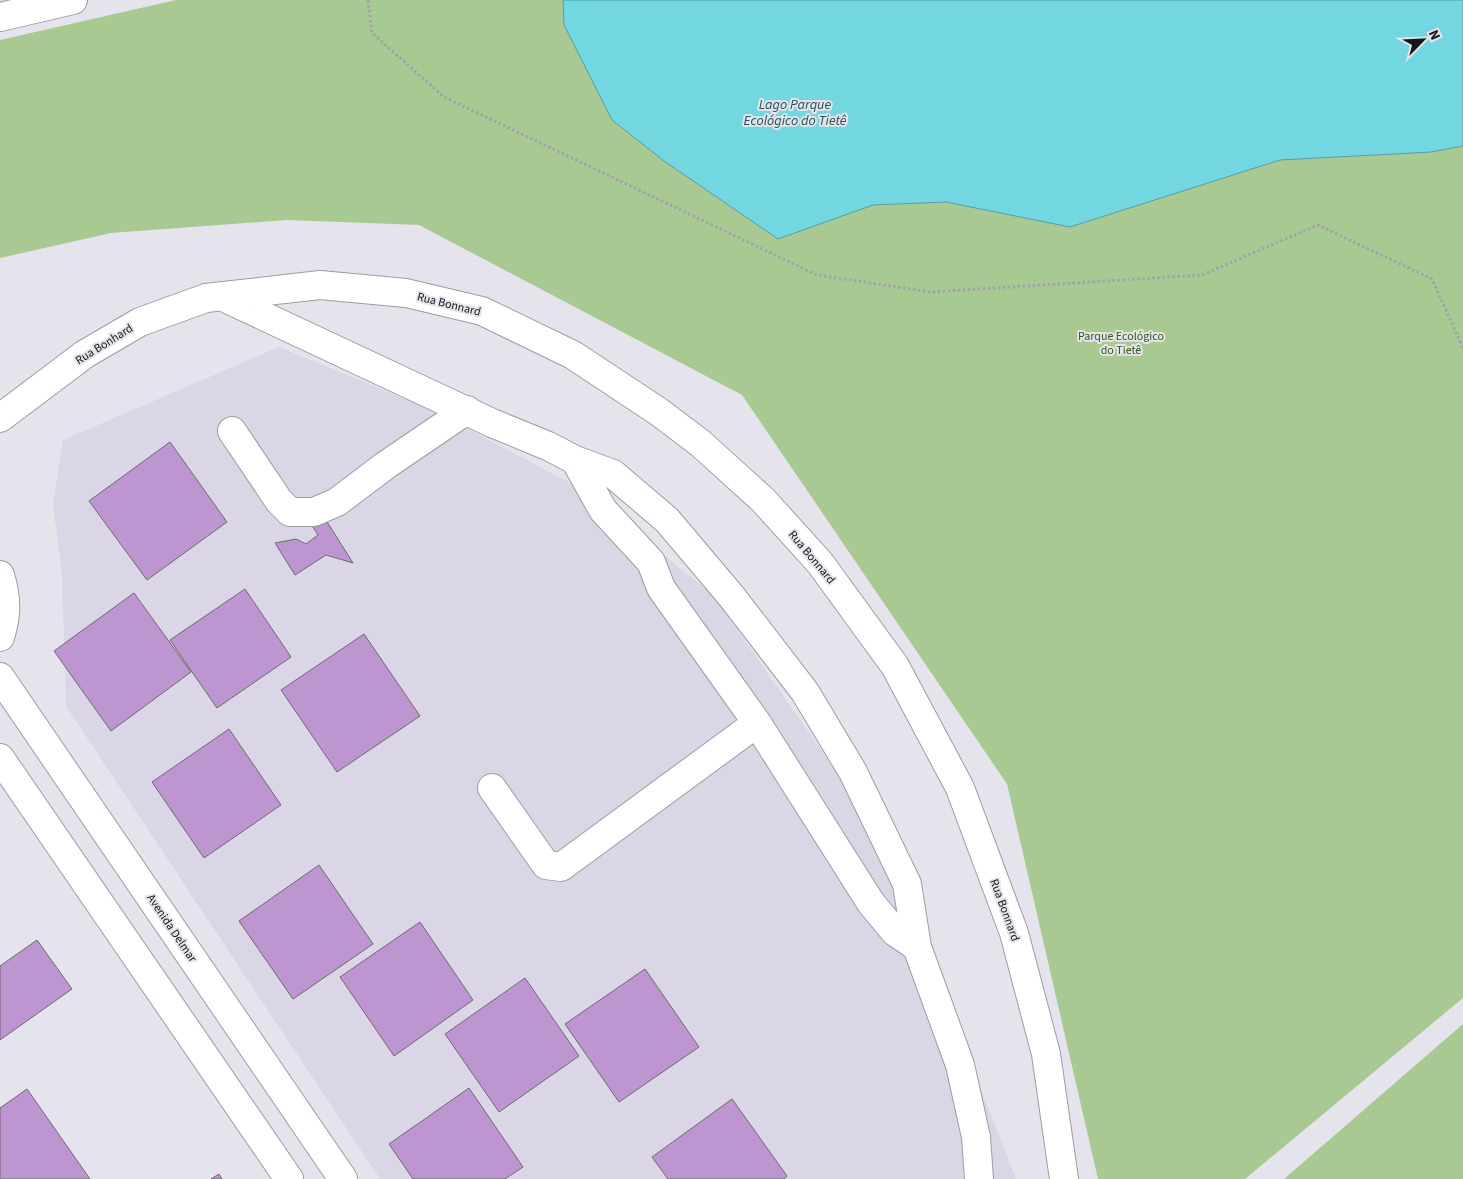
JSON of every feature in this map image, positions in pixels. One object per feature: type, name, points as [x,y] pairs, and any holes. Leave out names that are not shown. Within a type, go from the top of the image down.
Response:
[{"type":"street","points":[[13,10],[73,0]]},
{"type":"street","name":"Rua Bonnard","points":[[220,295],[320,285],[406,293],[482,311],[573,355],[659,412],[700,444],[763,500],[820,563],[895,666],[960,788],[1014,934],[1032,998],[1046,1054],[1060,1177]]},
{"type":"street","points":[[220,295],[575,460],[613,474],[667,520],[732,596],[804,692],[853,772],[907,884],[917,947],[960,1065],[976,1137],[979,1179]]},
{"type":"street","name":"Rua Bonhard","points":[[0,418],[85,354],[140,322],[192,302],[220,295]]},
{"type":"street","points":[[232,431],[280,501],[290,512],[314,512],[337,502],[386,464],[467,410]]},
{"type":"street","points":[[575,460],[603,510],[651,562],[660,588],[756,723],[871,902],[895,932],[917,947]]},
{"type":"street","points":[[0,575],[6,603],[6,618],[0,637]]},
{"type":"street","name":"Avenida Delmar","points":[[0,677],[343,1179]]},
{"type":"street","points":[[492,788],[546,865],[561,867],[756,723]]},
{"type":"street","points":[[0,758],[289,1179]]},
{"type":"path","points":[[368,0],[372,33],[444,98],[817,275],[930,292],[1202,275],[1318,226],[1432,279],[1463,348]]},
{"type":"shaded area","points":[[279,347],[429,409],[584,490],[713,595],[881,836],[1016,1179],[380,1179],[66,706],[62,573],[53,505],[63,440]]},
{"type":"green space","name":"Parque Ecológico do Tietê","points":[[176,0],[1463,0],[1463,998],[1245,1179],[1098,1179],[1007,784],[742,395],[419,225],[287,220],[111,233],[0,258],[0,40]]},
{"type":"green space","points":[[1463,1024],[1463,1179],[1284,1179]]},
{"type":"water","name":"Lago Parque Ecológico do Tietê","points":[[563,0],[1463,0],[1463,146],[1431,152],[1280,160],[1070,227],[946,202],[873,205],[778,239],[664,161],[612,120],[564,25]]},
{"type":"building","points":[[170,442],[227,522],[147,580],[89,501]]},
{"type":"building","points":[[324,517],[353,563],[326,555],[295,575],[275,543],[296,539],[306,544],[318,535],[311,524]]},
{"type":"building","points":[[245,589],[291,657],[217,708],[170,640]]},
{"type":"building","points":[[134,593],[191,672],[111,731],[54,651]]},
{"type":"building","points":[[364,634],[420,716],[337,772],[281,690]]},
{"type":"building","points":[[229,729],[281,805],[204,858],[152,782]]},
{"type":"building","points":[[319,865],[373,944],[293,999],[239,921]]},
{"type":"building","points":[[420,922],[473,1000],[394,1056],[340,977]]},
{"type":"building","points":[[37,940],[72,989],[0,1040],[0,966]]},
{"type":"building","points":[[645,969],[699,1047],[619,1102],[565,1024]]},
{"type":"building","points":[[525,978],[579,1056],[499,1112],[445,1034]]},
{"type":"building","points":[[469,1088],[523,1167],[505,1179],[413,1179],[389,1144]]},
{"type":"building","points":[[27,1089],[90,1179],[0,1179],[0,1108]]},
{"type":"building","points":[[732,1099],[787,1176],[784,1179],[668,1179],[652,1157]]},
{"type":"building","points":[[219,1174],[222,1179],[211,1179]]}]
